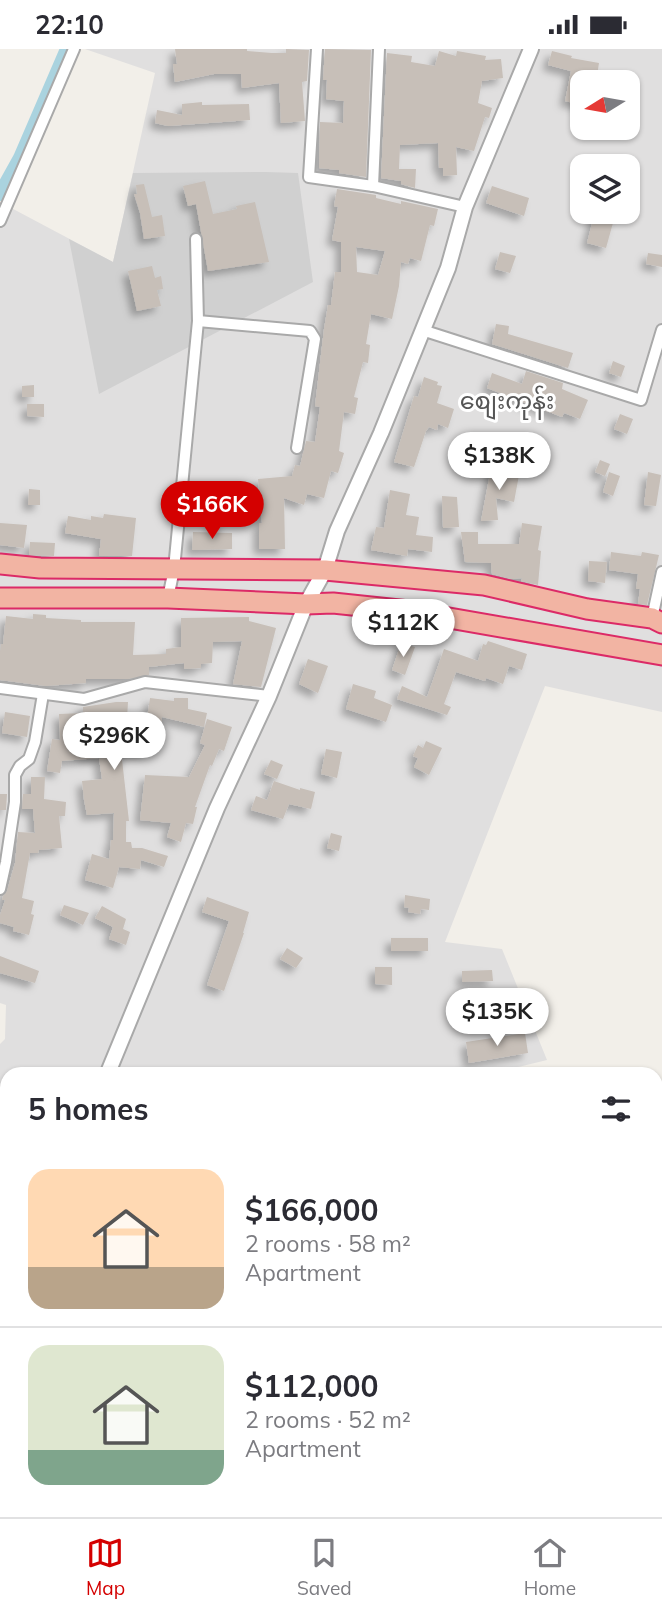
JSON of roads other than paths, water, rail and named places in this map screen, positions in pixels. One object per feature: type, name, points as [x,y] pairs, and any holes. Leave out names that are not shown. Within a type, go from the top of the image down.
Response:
[{"type":"highway","points":[[0,565],[40,568],[325,570],[484,585],[587,609],[657,621]]},
{"type":"highway","points":[[0,598],[168,598],[333,603],[409,611],[662,655]]},
{"type":"street","points":[[0,221],[74,49]]},
{"type":"street","points":[[317,49],[309,177],[373,186],[466,208]]},
{"type":"street","points":[[373,186],[379,49]]},
{"type":"street","points":[[110,1067],[216,808],[269,696],[306,604],[325,570],[337,531],[381,433],[448,268],[466,208],[531,49]]},
{"type":"street","points":[[168,598],[174,569],[198,321],[196,239]]},
{"type":"street","points":[[198,321],[310,331],[315,339],[297,448]]},
{"type":"street","points":[[422,330],[641,400],[662,330]]},
{"type":"street","points":[[657,621],[662,572]]},
{"type":"street","points":[[0,688],[84,699],[145,682],[269,696]]},
{"type":"street","points":[[0,889],[15,802],[15,775],[29,758],[35,743],[43,694]]},
{"type":"waterway","points":[[0,194],[20,158],[67,49]]},
{"type":"district","name":"စျေးကုန်း","points":[[507,401]]}]
